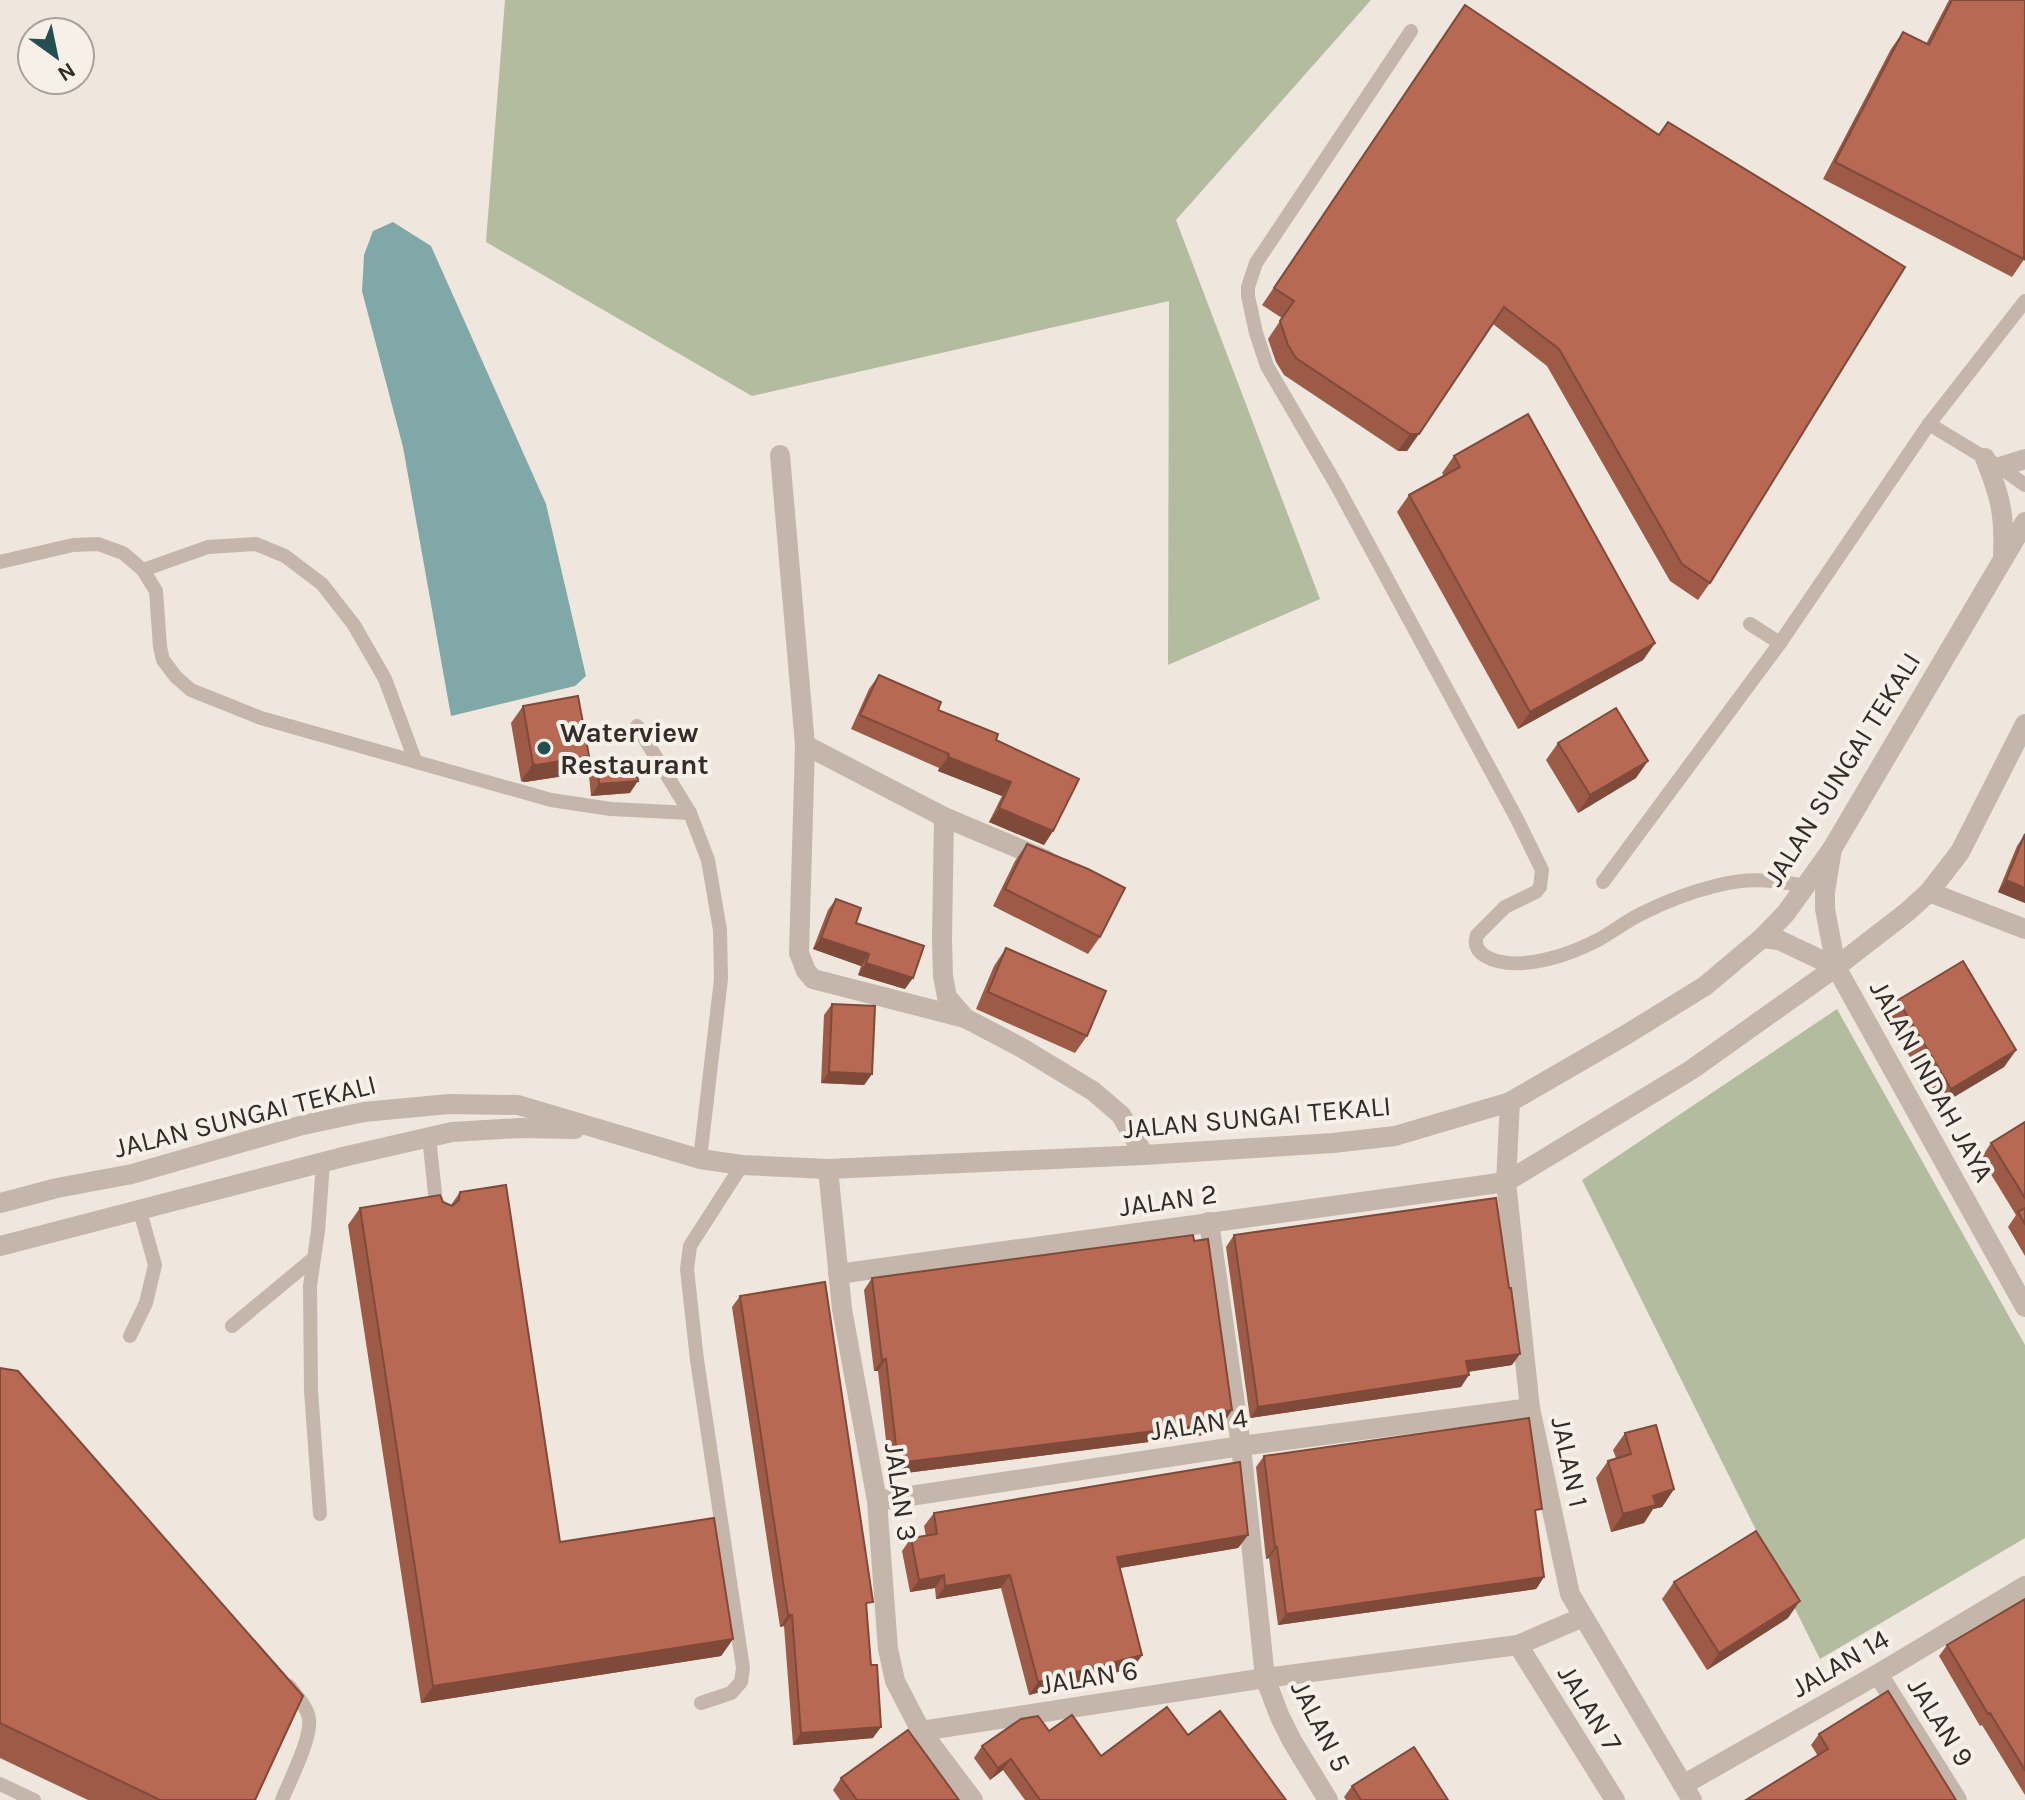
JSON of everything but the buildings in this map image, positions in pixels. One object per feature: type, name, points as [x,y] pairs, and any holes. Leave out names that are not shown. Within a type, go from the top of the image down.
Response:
[{"type":"street","points":[[780,455],[805,745],[799,953],[806,971],[813,979],[965,1018],[1022,1048],[1093,1091],[1121,1115],[1144,1155]]},
{"type":"street","points":[[2003,559],[2004,525],[1993,463],[2025,459]]},
{"type":"street","name":"JALAN SUNGAI TEKALI","points":[[0,1203],[57,1188],[132,1174],[303,1125],[364,1112],[449,1104],[518,1105],[700,1159],[742,1165],[828,1169],[1333,1143],[1395,1136],[1510,1102],[1705,986],[1762,938],[1786,913],[1832,849],[2025,522]]},
{"type":"street","points":[[1506,1182],[1691,1070],[1836,967],[1929,892],[1960,852],[2025,724]]},
{"type":"street","points":[[805,745],[944,817],[1059,865]]},
{"type":"street","points":[[944,817],[943,976],[947,997],[965,1018]]},
{"type":"street","name":"JALAN INDAH JAYA","points":[[1832,849],[1825,909],[1836,967],[2025,1307]]},
{"type":"street","points":[[1929,892],[2025,929]]},
{"type":"street","name":"JALAN INDAH JAYA","points":[[1762,938],[1779,940],[1836,967]]},
{"type":"street","name":"JALAN 1","points":[[1510,1102],[1506,1182],[1530,1408],[1570,1594],[1687,1792]]},
{"type":"street","name":"JALAN SUNGAI TEKALI","points":[[0,1246],[452,1132],[599,1129]]},
{"type":"street","name":"JALAN 3","points":[[828,1169],[842,1309],[877,1501],[888,1649],[895,1681],[921,1731],[973,1800]]},
{"type":"street","name":"JALAN 2","points":[[838,1274],[1506,1182]]},
{"type":"street","points":[[1209,1222],[1241,1446],[1265,1678]]},
{"type":"street","name":"JALAN 4","points":[[877,1501],[1241,1446],[1530,1408]]},
{"type":"street","name":"JALAN 14","points":[[1687,1792],[2025,1586]]},
{"type":"street","name":"JALAN 6","points":[[921,1731],[1265,1678],[1518,1645],[1583,1617]]},
{"type":"street","name":"JALAN 7","points":[[1518,1645],[1615,1800]]},
{"type":"street","name":"JALAN 9","points":[[1878,1674],[1957,1800]]},
{"type":"street","name":"JALAN 5","points":[[1265,1678],[1292,1741],[1328,1800]]},
{"type":"lane","points":[[1411,31],[1256,263],[1248,296],[1267,366],[1337,486],[1542,870],[1540,887],[1536,892],[1505,907],[1477,935],[1477,947],[1484,955],[1496,960],[1531,963],[1596,941],[1643,912],[1713,886],[1763,879],[1806,886]]},
{"type":"lane","points":[[1603,882],[1780,643],[1929,424],[2025,301]]},
{"type":"lane","points":[[1929,424],[2025,485]]},
{"type":"lane","points":[[0,562],[73,545],[98,544],[123,553],[143,570],[156,591],[163,660],[176,677],[191,690],[261,718],[551,800],[611,809],[690,813]]},
{"type":"lane","points":[[143,570],[208,547],[256,544],[285,556],[322,584],[354,625],[385,679],[415,760]]},
{"type":"lane","points":[[1750,624],[1780,643]]},
{"type":"lane","points":[[637,726],[690,813],[708,860],[720,930],[721,979],[700,1159]]},
{"type":"lane","points":[[429,1137],[438,1213]]},
{"type":"lane","points":[[320,1514],[311,1391],[310,1286],[323,1163]]},
{"type":"lane","points":[[701,1703],[731,1693],[741,1682],[743,1668],[697,1360],[687,1269],[690,1246],[742,1165]]},
{"type":"lane","points":[[130,1336],[146,1303],[155,1265],[140,1211]]},
{"type":"lane","points":[[232,1326],[314,1258]]},
{"type":"lane","points":[[276,1672],[300,1700],[309,1719],[307,1739],[282,1800]]},
{"type":"lane","points":[[0,1784],[34,1800]]},
{"type":"green space","points":[[505,0],[1371,0],[1176,220],[1320,599],[1168,665],[1169,301],[752,396],[486,242]]},
{"type":"green space","points":[[1837,1009],[2025,1345],[2025,1538],[1820,1659],[1582,1180]]},
{"type":"water","points":[[393,222],[431,246],[546,504],[586,676],[575,686],[451,716],[403,447],[362,291],[364,255],[373,231]]},
{"type":"place","name":"Waterview Restaurant","points":[[544,748]]}]
